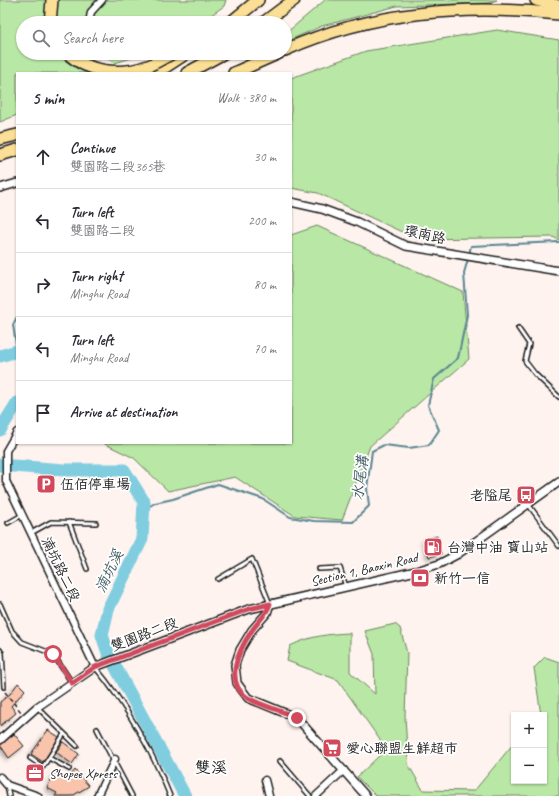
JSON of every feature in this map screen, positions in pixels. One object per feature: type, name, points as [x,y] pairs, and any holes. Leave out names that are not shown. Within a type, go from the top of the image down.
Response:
[{"type":"highway","points":[[51,16],[52,0]]},
{"type":"highway","points":[[239,16],[258,0]]},
{"type":"highway","points":[[272,16],[294,0]]},
{"type":"highway","points":[[536,0],[559,6]]},
{"type":"highway","points":[[292,48],[363,24],[432,11],[515,9],[559,14]]},
{"type":"highway","points":[[77,60],[90,68],[108,72]]},
{"type":"highway","points":[[118,72],[148,66],[160,60]]},
{"type":"highway","points":[[155,72],[176,60]]},
{"type":"highway","points":[[189,72],[211,60]]},
{"type":"highway","points":[[236,72],[263,60]]},
{"type":"highway","points":[[0,139],[16,135]]},
{"type":"highway","points":[[0,155],[16,150]]},
{"type":"street","points":[[90,16],[91,12],[102,0]]},
{"type":"street","points":[[0,188],[16,183]]},
{"type":"street","name":"環南路","points":[[292,202],[322,208],[357,222],[406,246],[559,271]]},
{"type":"street","name":"湳坑路二段","points":[[16,434],[6,451],[6,481],[95,667]]},
{"type":"street","name":"Section 1, Baoxin Road","points":[[270,604],[439,564],[458,554],[559,482]]},
{"type":"street","points":[[270,604],[268,613],[252,630],[240,650],[235,665],[237,683],[248,698],[297,718],[366,796]]},
{"type":"street","name":"雙園路二段","points":[[0,740],[37,707],[95,667],[249,609],[270,604]]},
{"type":"street","points":[[97,796],[115,759]]},
{"type":"street","points":[[316,796],[344,770]]},
{"type":"street","points":[[0,777],[7,785],[38,796]]},
{"type":"street","points":[[265,780],[269,796]]},
{"type":"lane","points":[[518,328],[529,344],[525,360],[535,374],[559,397]]},
{"type":"lane","points":[[528,504],[559,546]]},
{"type":"lane","points":[[8,523],[22,515]]},
{"type":"lane","points":[[31,534],[51,522],[96,523]]},
{"type":"lane","points":[[69,522],[87,570]]},
{"type":"lane","points":[[218,579],[252,559],[270,604]]},
{"type":"lane","points":[[319,569],[340,568],[346,587]]},
{"type":"lane","points":[[0,604],[12,631],[22,642],[53,654],[72,683]]},
{"type":"lane","points":[[0,650],[2,653],[4,686]]},
{"type":"lane","points":[[95,667],[114,689],[163,776],[170,796]]},
{"type":"lane","points":[[37,707],[77,746]]},
{"type":"lane","points":[[98,729],[115,759],[132,796]]},
{"type":"lane","points":[[30,758],[43,767],[64,734]]},
{"type":"lane","points":[[49,758],[69,770]]},
{"type":"lane","points":[[280,761],[310,796]]},
{"type":"lane","points":[[7,785],[9,796]]},
{"type":"path","points":[[4,686],[5,695],[26,717]]},
{"type":"green space","points":[[0,0],[226,0],[224,6],[210,16],[16,16],[16,60],[84,60],[85,72],[16,72],[16,115],[0,122]]},
{"type":"green space","points":[[325,0],[497,0],[488,3],[397,6],[322,26],[292,39],[292,28]]},
{"type":"green space","points":[[497,30],[559,40],[559,240],[553,237],[417,239],[318,193],[292,188],[292,78],[366,51]]},
{"type":"green space","points":[[111,60],[125,60],[115,63]]},
{"type":"green space","points":[[317,226],[463,292],[469,359],[370,446],[342,520],[295,516],[235,477],[168,491],[134,458],[105,444],[292,444],[292,235]]},
{"type":"green space","points":[[395,624],[400,628],[407,653],[405,717],[408,764],[423,790],[474,791],[511,747],[511,784],[547,784],[547,712],[541,712],[534,668],[545,657],[559,662],[559,796],[376,796],[357,777],[381,754],[380,740],[338,680],[287,661],[290,646],[319,636],[350,633],[350,672],[375,694],[374,654],[365,631]]},
{"type":"building","name":"台灣中油 寶山站","points":[[437,536],[441,554],[429,557],[424,540]]},
{"type":"building","points":[[18,683],[25,690],[11,706],[16,713],[0,726],[0,702],[10,694]]},
{"type":"building","points":[[48,730],[59,737],[43,762],[31,754]]},
{"type":"building","points":[[14,734],[24,746],[9,758],[0,745]]},
{"type":"building","points":[[63,742],[79,754],[72,764],[56,752]]},
{"type":"building","points":[[75,770],[89,786],[72,796],[55,796],[57,793],[47,788],[55,771],[68,779]]},
{"type":"waterway","name":"水尾溝","points":[[469,254],[471,246],[559,242]]},
{"type":"waterway","name":"水尾溝","points":[[143,510],[155,503],[173,499],[218,484],[263,499],[290,517],[314,521],[353,522],[369,506],[367,488],[372,451],[384,445],[409,448],[429,445],[439,430],[428,405],[434,379],[458,358],[467,315],[464,273],[468,259]]},
{"type":"waterway","points":[[16,319],[13,325],[16,344]]},
{"type":"waterway","name":"湳坑溪","points":[[0,356],[16,351]]},
{"type":"waterway","name":"湳坑溪","points":[[0,430],[16,405]]},
{"type":"waterway","name":"湳坑溪","points":[[0,465],[64,470],[124,470],[144,502],[142,539],[108,609],[102,635],[108,653],[185,796]]},
{"type":"tunnel","points":[[96,60],[100,70]]},
{"type":"place","name":"伍佰停車場","points":[[46,484]]},
{"type":"place","name":"老隘尾","points":[[526,495]]},
{"type":"place","name":"台灣中油 寶山站","points":[[433,547]]},
{"type":"place","name":"新竹一信","points":[[420,578]]},
{"type":"place","name":"愛心聯盟生鮮超市","points":[[332,748]]},
{"type":"place","name":"Shopee Xpress","points":[[35,773]]},
{"type":"district","name":"雙溪","points":[[211,767]]},
{"type":"route","points":[[53,654],[72,683],[95,667],[249,609],[270,604],[268,613],[252,630],[240,650],[235,665],[235,677],[241,691],[248,698],[282,710],[297,718]]}]
